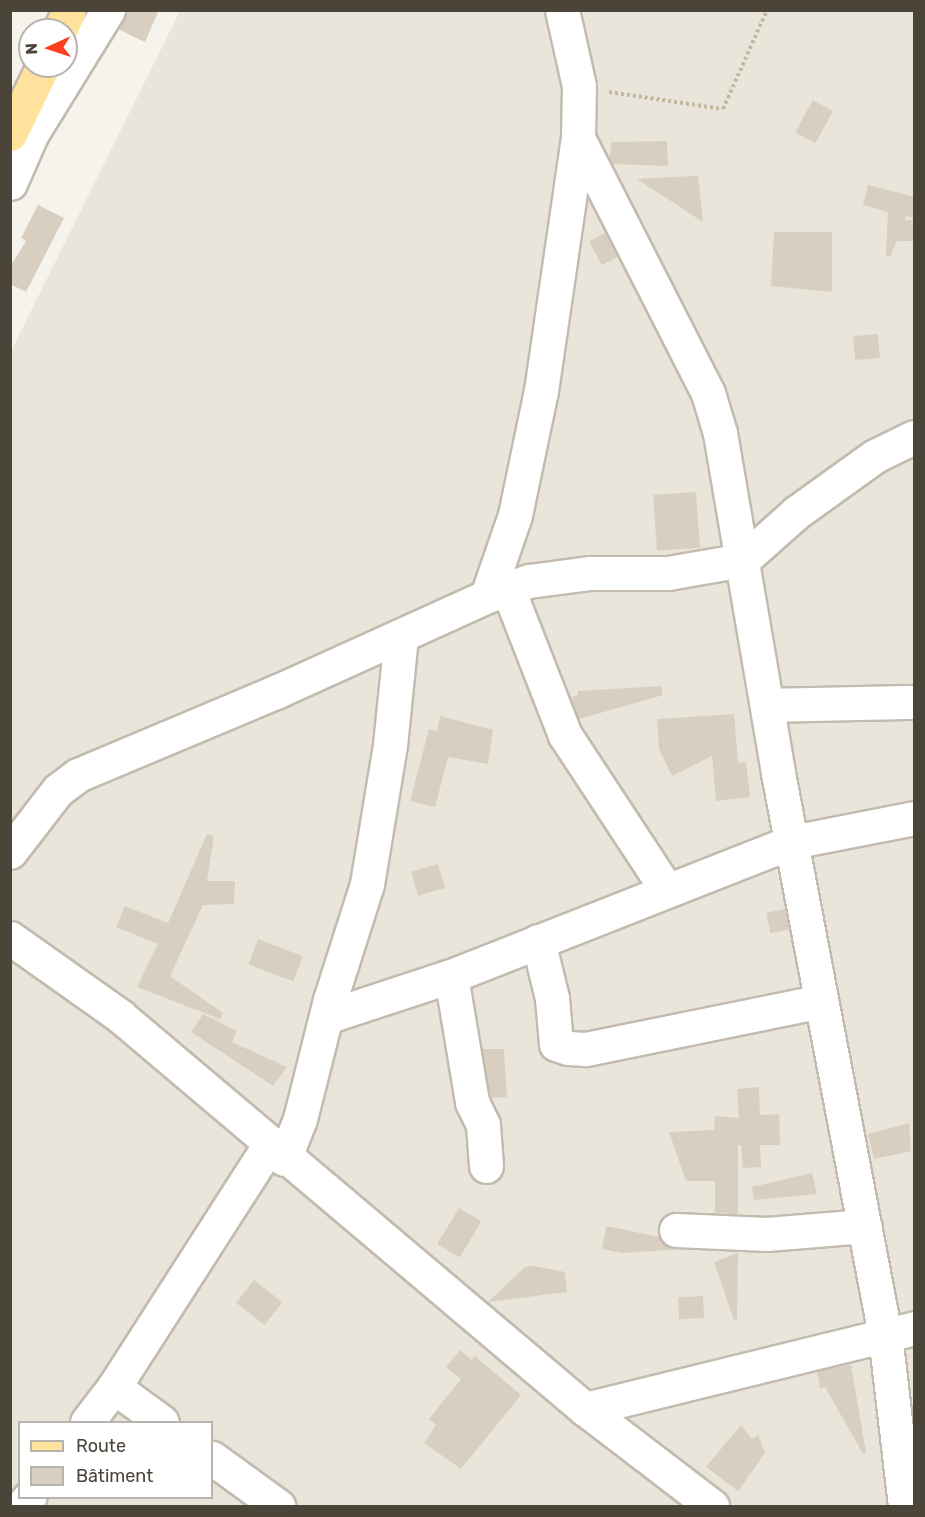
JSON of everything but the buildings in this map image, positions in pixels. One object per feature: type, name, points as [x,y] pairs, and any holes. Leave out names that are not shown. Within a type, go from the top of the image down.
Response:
[{"type":"main road","points":[[10,134],[37,78]]},
{"type":"street","points":[[10,183],[32,134],[108,10]]},
{"type":"street","points":[[562,10],[579,86],[578,138],[539,402],[497,593],[565,735],[667,890]]},
{"type":"street","points":[[578,138],[708,393],[720,433],[792,842],[865,1226],[900,1331],[905,1506]]},
{"type":"street","points":[[10,852],[58,790],[78,775],[529,581],[590,573],[668,573],[743,560],[814,499],[875,456],[915,437]]},
{"type":"street","points":[[88,1421],[114,1387],[300,1119],[326,1017],[367,884],[390,745],[401,637]]},
{"type":"street","points":[[768,705],[915,702]]},
{"type":"street","points":[[326,1017],[451,976],[792,842],[915,818]]},
{"type":"street","points":[[10,938],[120,1016],[277,1152],[585,1408],[712,1506]]},
{"type":"street","points":[[538,941],[552,998],[556,1044],[568,1048],[586,1049],[822,1001]]},
{"type":"street","points":[[451,976],[472,1102],[483,1125],[486,1166]]},
{"type":"street","points":[[676,1230],[767,1234],[865,1226]]},
{"type":"street","points":[[585,1408],[900,1331]]},
{"type":"street","points":[[114,1387],[161,1421]]},
{"type":"street","points":[[213,1459],[278,1506]]},
{"type":"path","points":[[579,86],[723,109],[767,10]]},
{"type":"shaded area","points":[[180,11],[914,11],[914,1506],[11,1506],[11,351]]}]
